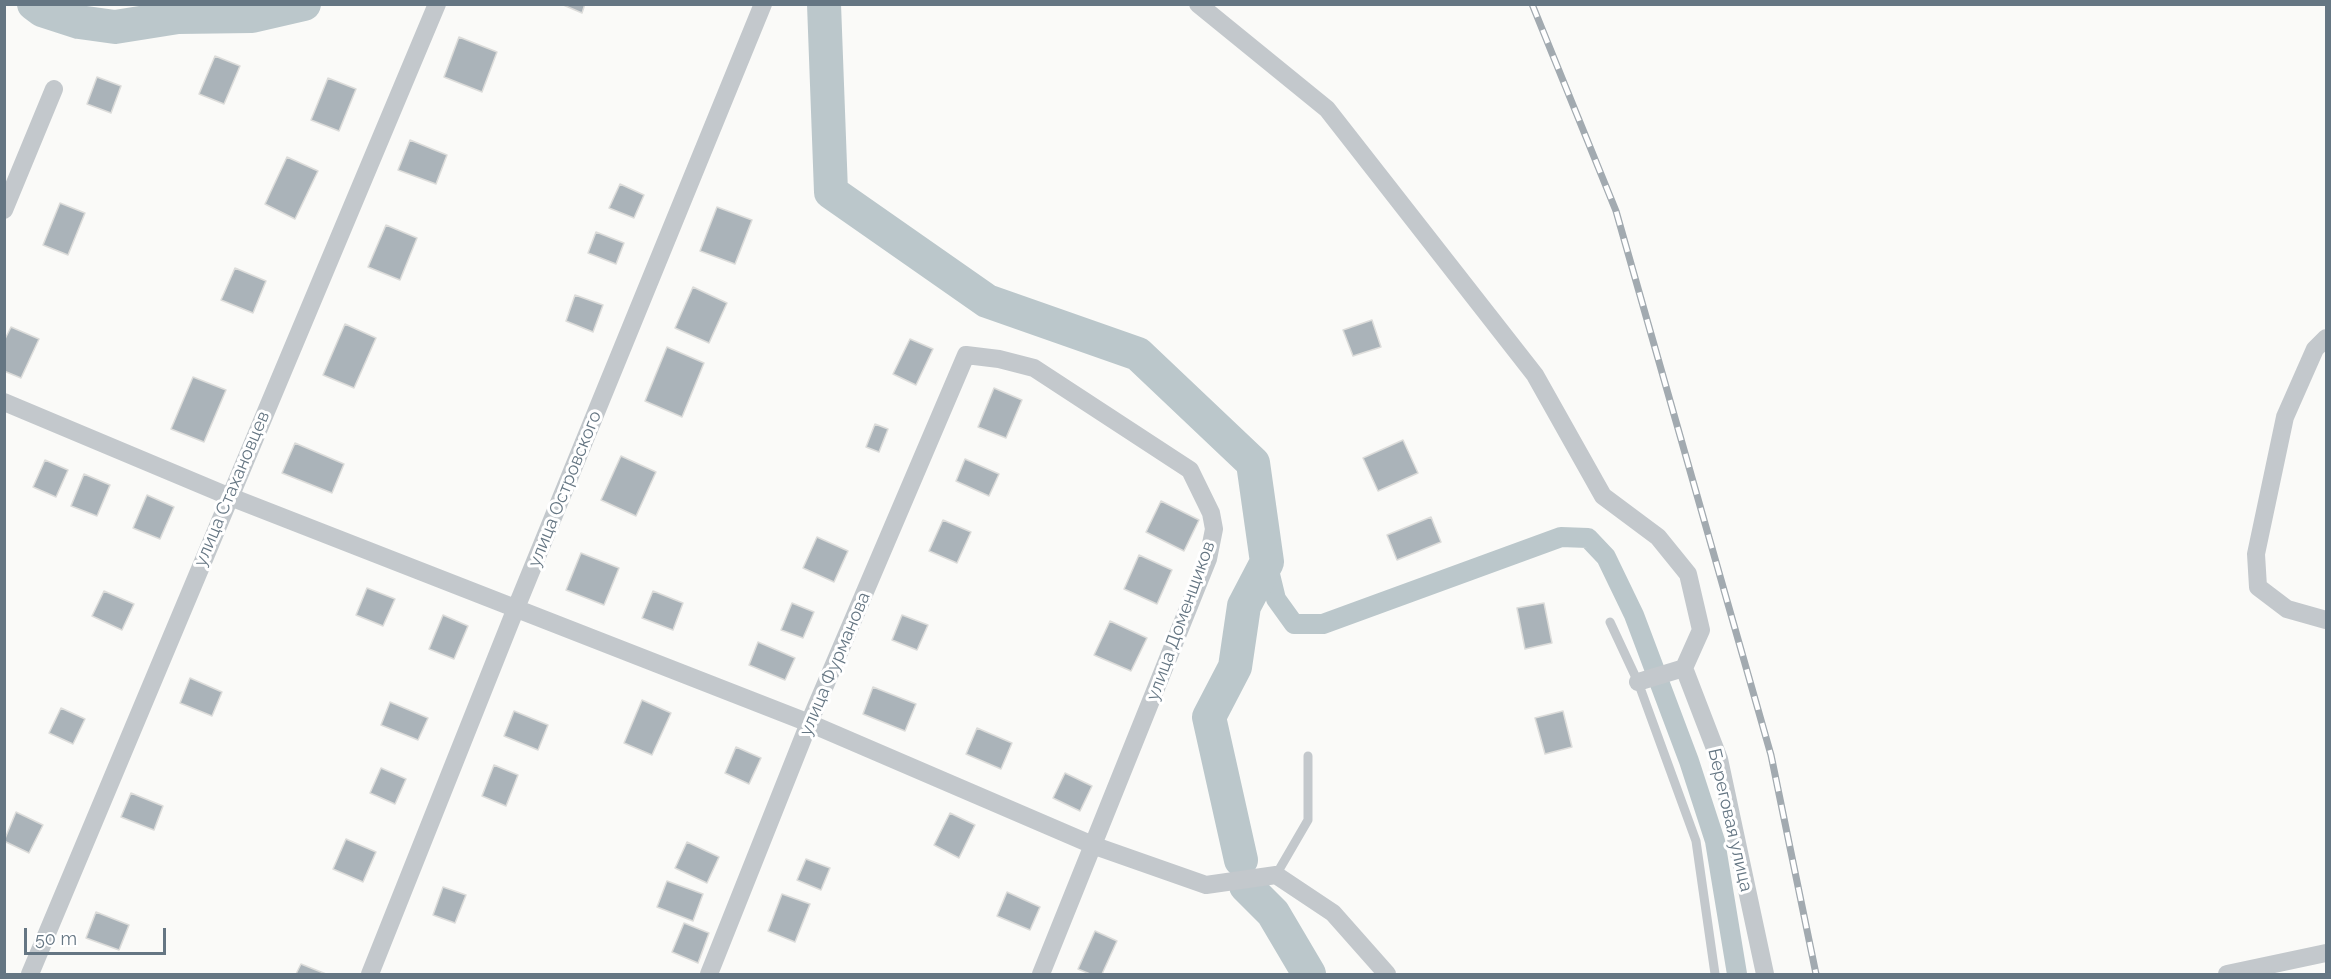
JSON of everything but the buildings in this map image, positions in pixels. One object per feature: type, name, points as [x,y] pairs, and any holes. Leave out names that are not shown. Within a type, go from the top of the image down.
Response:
[{"type":"street","name":"улица Стахановцев","points":[[30,975],[228,496],[437,4]]},
{"type":"street","name":"улица Островского","points":[[370,975],[516,608],[763,4]]},
{"type":"street","points":[[1198,4],[1327,109],[1535,375],[1603,496],[1658,537],[1688,574],[1701,630],[1684,668],[1638,682]]},
{"type":"street","points":[[4,210],[54,89]]},
{"type":"street","points":[[2326,338],[2315,349],[2285,417],[2256,554],[2258,587],[2287,609],[2326,620]]},
{"type":"street","name":"улица Фурманова","points":[[709,975],[809,723],[966,355]]},
{"type":"street","name":"улица Доменщиков","points":[[966,355],[999,359],[1034,368],[1190,470],[1210,513],[1214,529],[1208,559],[1095,846],[1041,975]]},
{"type":"street","points":[[4,402],[228,496],[809,723],[1095,846],[1206,885],[1276,875],[1333,913],[1387,975]]},
{"type":"street","name":"Береговая улица","points":[[1684,668],[1719,759],[1765,975]]},
{"type":"street","points":[[2228,975],[2326,952]]},
{"type":"lane","points":[[1610,622],[1638,682],[1696,841],[1715,975]]},
{"type":"lane","points":[[1276,875],[1308,820],[1308,756]]},
{"type":"waterway","points":[[34,4],[42,10],[79,22],[115,27],[178,17],[252,16],[304,4]]},
{"type":"waterway","points":[[824,4],[831,192],[987,301],[1138,354],[1253,463],[1267,562],[1244,606],[1235,667],[1209,717],[1241,860]]},
{"type":"waterway","points":[[1267,562],[1276,599],[1294,624],[1323,624],[1561,537],[1588,538],[1606,557],[1634,615],[1689,761],[1715,841],[1737,974]]},
{"type":"waterway","points":[[1246,886],[1273,913],[1309,974]]},
{"type":"railway","points":[[1532,4],[1616,211],[1771,755],[1816,974]]}]
